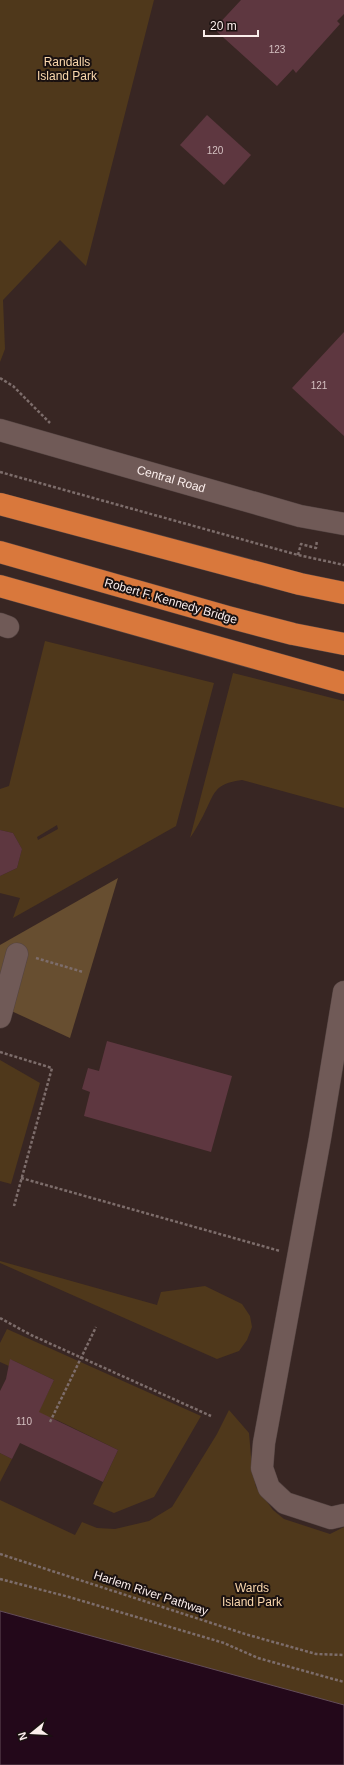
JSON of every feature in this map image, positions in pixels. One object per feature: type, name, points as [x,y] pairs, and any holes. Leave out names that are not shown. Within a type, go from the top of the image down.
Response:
[{"type":"highway","points":[[0,504],[300,584],[344,593]]},
{"type":"highway","name":"Robert F. Kennedy Bridge","points":[[0,552],[228,617],[293,634],[344,644]]},
{"type":"highway","points":[[0,586],[344,683]]},
{"type":"street","name":"Central Road","points":[[0,430],[300,516],[344,524]]},
{"type":"street","points":[[0,1017],[17,954]]},
{"type":"street","points":[[344,992],[341,1023],[264,1443],[262,1468],[269,1488],[285,1503],[331,1518],[344,1515]]},
{"type":"path","points":[[0,378],[13,386],[50,424]]},
{"type":"path","points":[[0,472],[298,555],[344,565]]},
{"type":"path","points":[[298,555],[301,544],[316,548],[317,539]]},
{"type":"path","points":[[0,1052],[52,1068],[14,1206]]},
{"type":"path","points":[[21,1178],[298,1256]]},
{"type":"path","points":[[0,1318],[32,1335],[211,1416]]},
{"type":"path","points":[[50,1422],[96,1327]]},
{"type":"path","name":"Harlem River Pathway","points":[[0,1554],[252,1636],[316,1654],[344,1655]]},
{"type":"path","points":[[0,1579],[69,1597],[224,1643],[258,1658],[344,1682]]},
{"type":"green space","name":"Randalls Island Park","points":[[0,0],[154,0],[86,266],[60,240],[3,300],[5,349],[0,362]]},
{"type":"green space","points":[[45,641],[214,683],[176,826],[13,918],[20,898],[0,893],[0,876],[17,868],[22,849],[13,833],[0,830],[0,789],[9,786]],"holes":[[[57,825],[58,829],[38,840],[37,837]]]},
{"type":"green space","points":[[233,673],[344,701],[344,808],[242,780],[225,784],[216,791],[190,838]]},
{"type":"green space","points":[[0,1060],[40,1083],[11,1184],[0,1181]]},
{"type":"green space","points":[[0,1261],[157,1305],[161,1292],[205,1286],[242,1304],[250,1316],[252,1327],[247,1340],[239,1351],[217,1359],[0,1263]]},
{"type":"green space","points":[[7,1329],[201,1416],[154,1497],[114,1513],[93,1504],[118,1450],[57,1420],[37,1415],[54,1380],[12,1360],[9,1366],[0,1362],[0,1343]]},
{"type":"green space","name":"Wards Island Park","points":[[229,1410],[249,1433],[252,1468],[256,1487],[273,1510],[284,1519],[330,1534],[344,1527],[344,1705],[0,1611],[0,1500],[75,1535],[82,1522],[97,1528],[115,1529],[149,1521],[172,1507],[217,1434]]},
{"type":"green space","points":[[0,1453],[12,1459],[0,1482]]},
{"type":"shaded area","points":[[118,878],[70,1038],[7,1009],[0,988],[0,945]]},
{"type":"shaded area","points":[[0,1611],[344,1705],[344,1765],[0,1765]]},
{"type":"building","points":[[241,0],[344,0],[344,14],[337,21],[340,24],[296,73],[293,69],[277,86],[214,29]]},
{"type":"building","points":[[207,115],[251,155],[224,185],[180,145]]},
{"type":"building","points":[[344,332],[344,436],[292,388]]},
{"type":"building","points":[[0,830],[13,833],[22,849],[17,868],[0,876]]},
{"type":"building","points":[[107,1041],[232,1076],[211,1152],[84,1116],[90,1092],[82,1089],[88,1068],[99,1071]]},
{"type":"building","points":[[10,1359],[54,1380],[39,1412],[118,1450],[103,1482],[20,1443],[12,1459],[0,1453],[0,1391],[6,1379]]}]
